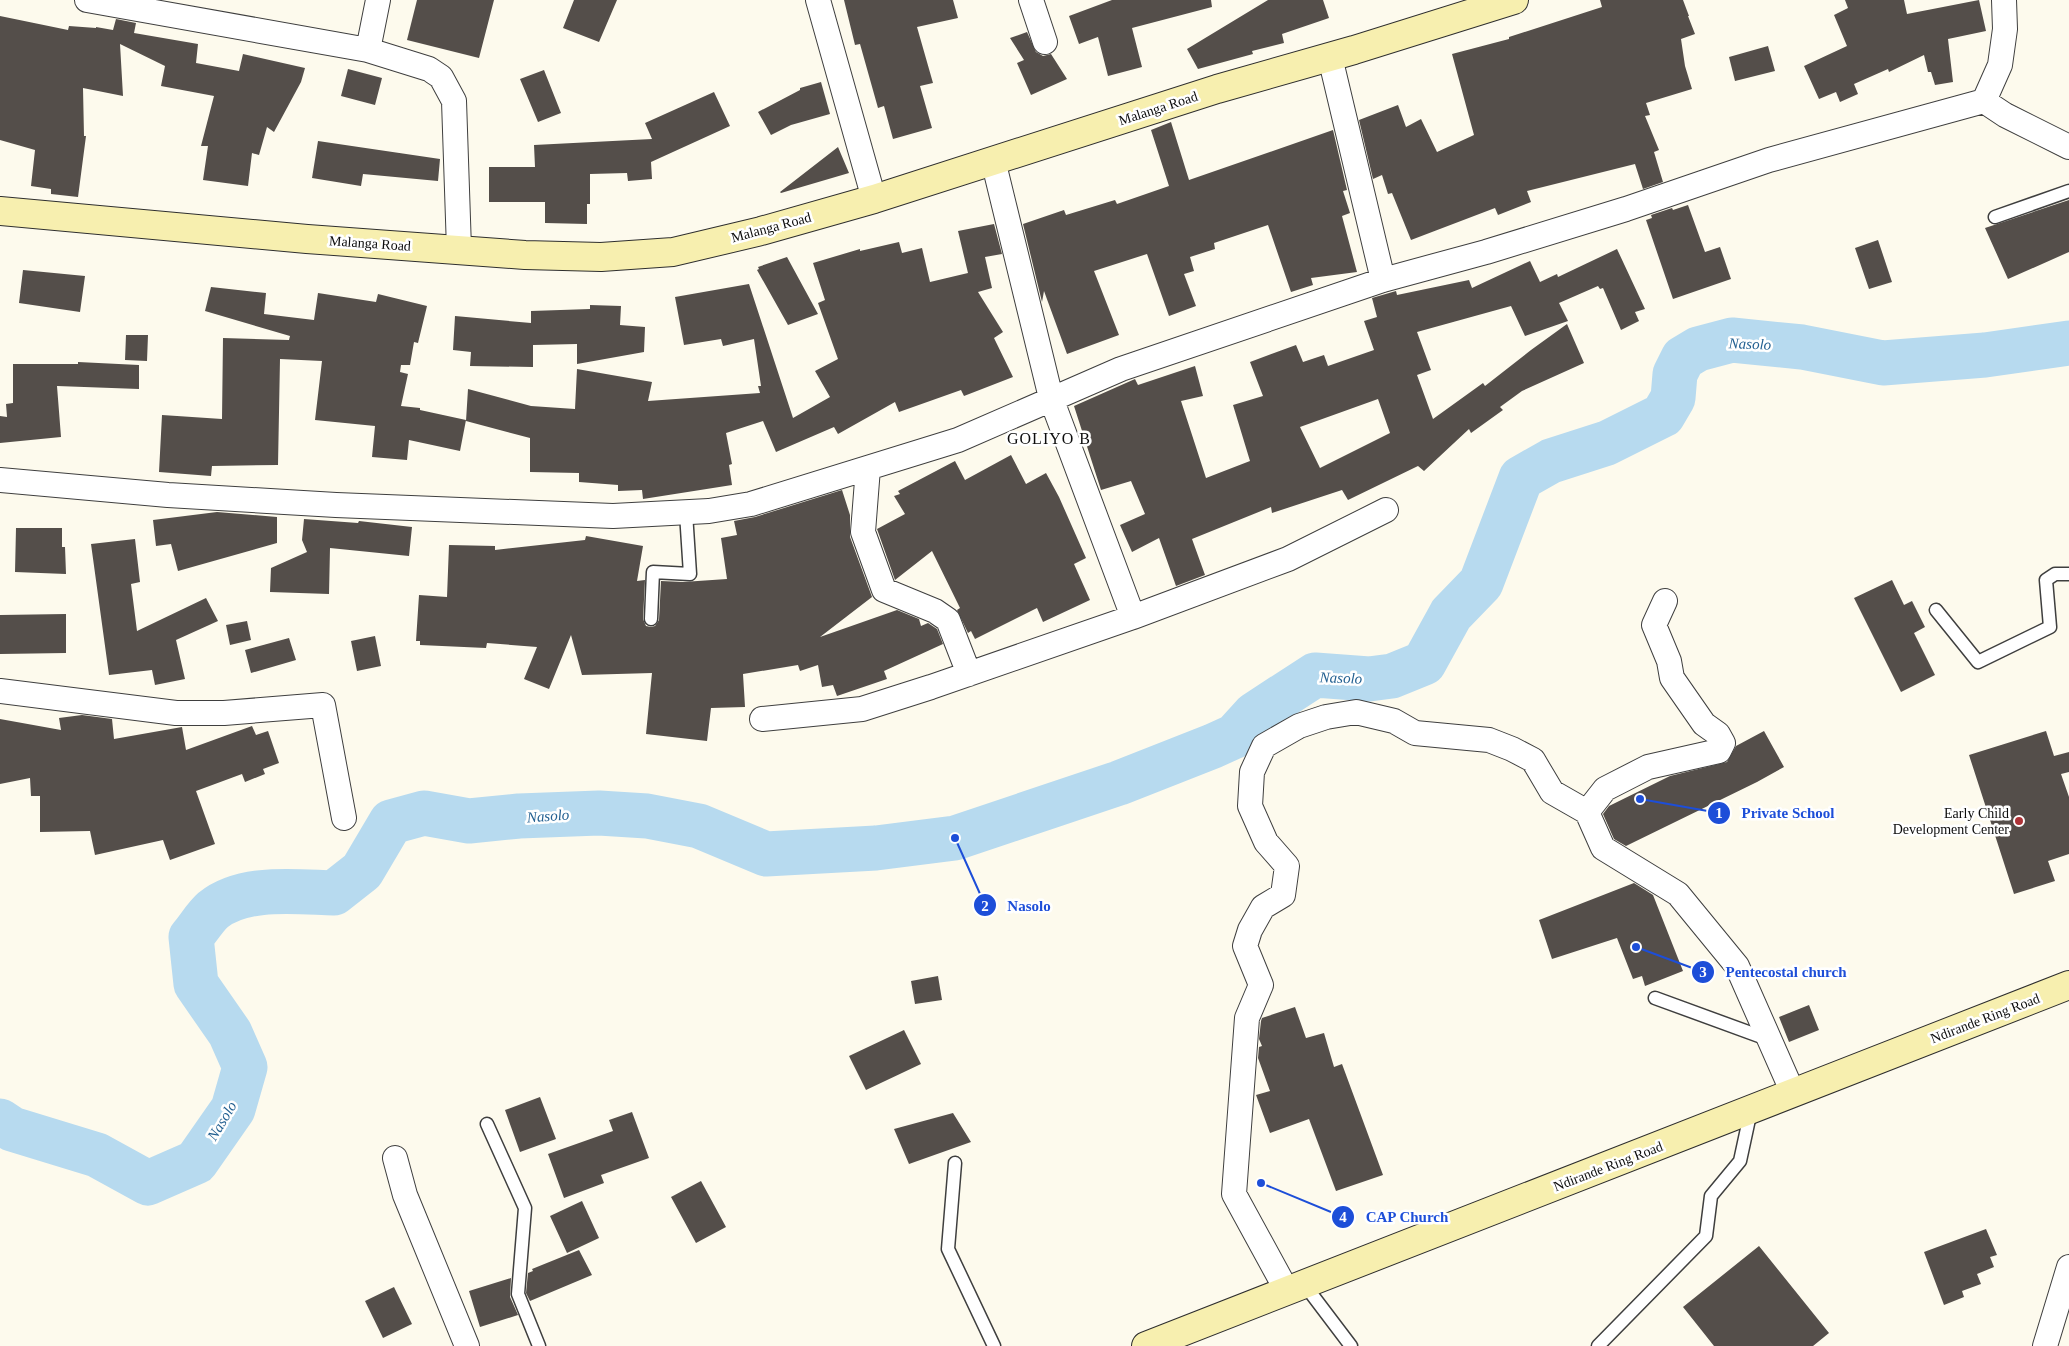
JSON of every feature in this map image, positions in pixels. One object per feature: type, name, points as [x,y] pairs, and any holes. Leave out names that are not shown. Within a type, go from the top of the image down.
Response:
[{"type":"street","points":[[87,0],[368,50],[430,69],[442,77],[454,102],[459,249]]},
{"type":"street","points":[[368,50],[378,0]]},
{"type":"street","points":[[818,0],[874,199]]},
{"type":"street","points":[[1031,0],[1045,42]]},
{"type":"street","name":"Malanga Road","points":[[0,211],[308,239],[525,255],[592,256],[674,252],[761,231],[874,199],[1217,89],[1330,57],[1514,0]]},
{"type":"street","points":[[1984,101],[2000,65],[2004,28],[2004,0]]},
{"type":"street","points":[[1330,57],[1383,280]]},
{"type":"street","points":[[1984,101],[2005,116],[2069,147]]},
{"type":"street","points":[[0,480],[168,495],[336,505],[613,516],[686,513],[751,504],[958,440],[1121,369],[1383,280],[1496,250],[1626,209],[1770,160],[1984,101]]},
{"type":"street","points":[[993,160],[1051,398],[1133,618]]},
{"type":"street","points":[[868,468],[863,532],[884,590],[935,611],[948,620],[969,674]]},
{"type":"street","points":[[762,719],[862,709],[969,674],[1133,618],[1288,559],[1386,510]]},
{"type":"street","points":[[1587,812],[1605,789],[1648,767],[1719,751],[1723,743],[1718,734],[1704,724],[1672,678],[1669,661],[1654,625],[1665,600]]},
{"type":"street","points":[[0,691],[176,713],[224,713],[323,705],[344,818]]},
{"type":"street","points":[[1296,1288],[1234,1194],[1247,1018],[1260,985],[1245,946],[1250,930],[1263,908],[1283,895],[1287,866],[1266,842],[1250,806],[1252,772],[1264,746],[1299,726],[1326,717],[1356,712],[1394,721],[1415,732],[1489,740],[1534,760],[1552,792],[1587,812],[1603,848],[1678,894],[1737,966],[1794,1093]]},
{"type":"street","name":"Ndirande Ring Road","points":[[1146,1346],[2069,985]]},
{"type":"street","points":[[396,1158],[405,1195],[467,1346]]},
{"type":"street","points":[[2045,1346],[2069,1267]]},
{"type":"lane","points":[[1995,217],[2069,191]]},
{"type":"lane","points":[[651,619],[653,572],[690,574],[686,513]]},
{"type":"lane","points":[[1936,610],[1978,662],[2050,627],[2046,580],[2055,574],[2069,574]]},
{"type":"lane","points":[[1655,998],[1770,1040]]},
{"type":"lane","points":[[1598,1346],[1706,1236],[1711,1196],[1740,1161],[1750,1110]]},
{"type":"lane","points":[[487,1124],[526,1208],[518,1294],[539,1346]]},
{"type":"lane","points":[[955,1163],[948,1249],[994,1346]]},
{"type":"lane","points":[[1296,1288],[1352,1346]]},
{"type":"building","points":[[417,0],[494,0],[479,58],[407,40]]},
{"type":"building","points":[[574,0],[617,0],[599,42],[563,28]]},
{"type":"building","points":[[844,0],[953,0],[958,18],[917,27],[933,83],[920,86],[932,128],[893,139],[884,106],[878,108],[860,44],[855,45]]},
{"type":"building","points":[[1112,0],[1211,0],[1212,7],[1132,28],[1142,67],[1108,76],[1098,37],[1079,44],[1069,16]]},
{"type":"building","points":[[1268,0],[1323,0],[1329,18],[1282,34],[1284,43],[1252,51],[1253,54],[1198,69],[1187,49]]},
{"type":"building","points":[[1600,0],[1683,0],[1689,16],[1695,34],[1681,39],[1685,66],[1692,89],[1646,103],[1650,115],[1645,116],[1659,150],[1654,152],[1663,182],[1643,189],[1635,164],[1527,191],[1531,202],[1498,215],[1495,208],[1411,240],[1392,193],[1388,194],[1382,175],[1373,179],[1359,120],[1398,105],[1406,127],[1421,119],[1437,152],[1474,135],[1452,54],[1509,39],[1509,37],[1602,7]]},
{"type":"building","points":[[1845,0],[1904,0],[1907,14],[1979,0],[1986,31],[1948,39],[1953,82],[1935,85],[1931,72],[1928,72],[1924,55],[1889,72],[1888,69],[1854,84],[1858,94],[1840,102],[1836,92],[1819,99],[1804,66],[1847,46],[1834,15],[1848,8]]},
{"type":"building","points":[[0,16],[68,30],[69,26],[113,30],[116,19],[136,23],[134,33],[198,44],[196,63],[239,71],[243,54],[305,68],[301,82],[274,132],[267,127],[259,155],[252,153],[248,186],[203,180],[208,146],[201,146],[214,96],[161,86],[165,66],[120,44],[123,96],[83,88],[84,136],[86,136],[78,197],[51,194],[51,189],[31,186],[35,150],[0,140]]},
{"type":"building","points":[[1027,32],[1036,52],[1043,56],[1051,54],[1067,79],[1031,95],[1017,63],[1024,60],[1010,38]]},
{"type":"building","points":[[1768,46],[1775,71],[1735,81],[1729,57]]},
{"type":"building","points":[[348,69],[382,78],[375,105],[341,96]]},
{"type":"building","points":[[544,70],[561,113],[538,122],[520,79]]},
{"type":"building","points":[[821,82],[830,114],[791,125],[771,135],[758,112],[800,90],[800,88]]},
{"type":"building","points":[[714,92],[730,126],[651,162],[652,179],[628,181],[627,173],[590,174],[590,204],[587,204],[587,224],[545,223],[545,202],[489,202],[489,167],[535,167],[534,145],[652,139],[645,123]]},
{"type":"building","points":[[1171,122],[1189,180],[1333,130],[1347,190],[1343,191],[1350,213],[1342,216],[1357,272],[1311,278],[1313,285],[1291,292],[1268,225],[1214,243],[1215,249],[1190,257],[1194,271],[1184,274],[1196,306],[1169,316],[1147,254],[1094,271],[1119,335],[1067,354],[1044,291],[1042,302],[1023,224],[1064,210],[1066,215],[1115,200],[1117,204],[1169,186],[1151,130]]},
{"type":"building","points":[[318,141],[440,159],[438,181],[363,174],[361,186],[312,178]]},
{"type":"building","points":[[838,147],[849,173],[780,192]]},
{"type":"building","points":[[2069,200],[2069,252],[2008,279],[1985,228]]},
{"type":"building","points":[[1688,205],[1705,252],[1720,247],[1731,279],[1673,299],[1646,220],[1652,218],[1651,215]]},
{"type":"building","points":[[994,224],[1002,254],[985,257],[992,288],[978,292],[1003,332],[994,338],[1013,377],[964,396],[961,390],[899,412],[895,402],[838,434],[834,427],[776,452],[763,421],[726,433],[732,464],[729,465],[732,485],[643,499],[642,490],[618,491],[618,485],[579,482],[579,473],[530,472],[530,438],[466,421],[468,389],[531,406],[575,409],[577,369],[652,382],[648,401],[760,393],[758,386],[761,386],[754,339],[723,346],[721,339],[684,345],[675,297],[749,284],[793,418],[830,397],[815,371],[838,359],[818,303],[825,300],[813,263],[860,249],[860,251],[899,242],[902,253],[922,248],[930,282],[968,273],[958,231]]},
{"type":"building","points":[[1878,240],[1892,282],[1869,289],[1855,248]]},
{"type":"building","points":[[1617,249],[1645,309],[1635,312],[1639,321],[1621,330],[1603,288],[1600,289],[1598,286],[1559,303],[1568,321],[1525,336],[1511,306],[1417,332],[1431,370],[1417,375],[1433,419],[1483,383],[1485,386],[1567,324],[1584,363],[1522,391],[1500,407],[1503,410],[1471,433],[1469,429],[1424,471],[1418,466],[1348,500],[1342,490],[1272,513],[1271,507],[1192,539],[1205,575],[1176,586],[1159,538],[1132,552],[1120,525],[1145,514],[1131,481],[1101,490],[1074,406],[1135,379],[1138,385],[1195,366],[1203,396],[1181,401],[1206,478],[1250,461],[1233,405],[1263,396],[1250,362],[1296,345],[1303,362],[1324,355],[1328,366],[1374,350],[1364,321],[1377,317],[1372,298],[1396,291],[1397,295],[1469,280],[1472,288],[1530,261],[1540,282],[1557,274],[1558,277]],"holes":[[[1378,399],[1390,433],[1320,468],[1300,427]]]},
{"type":"building","points":[[787,257],[818,314],[788,325],[757,270],[759,269],[758,267]]},
{"type":"building","points":[[23,270],[85,276],[80,312],[19,303]]},
{"type":"building","points":[[211,287],[266,293],[264,314],[314,320],[318,293],[376,302],[378,294],[427,306],[418,343],[414,342],[410,365],[401,365],[400,372],[408,374],[401,406],[420,408],[420,410],[466,420],[460,451],[409,440],[407,460],[372,457],[375,426],[315,420],[322,361],[280,359],[278,465],[212,466],[211,476],[159,472],[162,415],[222,419],[223,338],[289,340],[290,336],[205,311]]},
{"type":"building","points":[[590,305],[621,306],[620,325],[645,327],[644,352],[577,364],[577,344],[533,345],[533,367],[470,366],[471,352],[453,350],[455,316],[531,323],[531,311],[590,309]]},
{"type":"building","points":[[126,335],[148,335],[147,361],[125,360]]},
{"type":"building","points":[[78,362],[139,365],[139,389],[57,386],[61,437],[0,443],[0,416],[7,417],[6,404],[13,403],[13,364],[78,364]]},
{"type":"building","points":[[1011,455],[1026,484],[1046,473],[1059,497],[1086,558],[1074,564],[1090,600],[1043,622],[1037,608],[975,639],[971,631],[968,633],[957,610],[960,608],[932,551],[895,580],[877,529],[905,514],[894,496],[900,494],[898,491],[955,461],[965,480]]},
{"type":"building","points":[[842,490],[850,515],[850,537],[872,597],[820,637],[897,610],[919,619],[921,626],[928,623],[937,629],[943,644],[884,671],[887,679],[837,696],[833,685],[822,687],[818,665],[800,671],[798,665],[743,674],[745,707],[711,708],[707,741],[646,734],[652,673],[582,675],[571,635],[549,689],[524,679],[537,647],[487,643],[486,648],[420,645],[420,641],[416,641],[419,595],[447,597],[449,545],[495,546],[495,550],[585,540],[586,536],[643,546],[637,581],[645,580],[643,619],[646,626],[651,627],[655,626],[659,620],[661,581],[683,582],[727,579],[721,538],[737,535],[734,521],[755,517]]},
{"type":"building","points":[[217,512],[277,517],[277,543],[178,571],[171,544],[156,546],[153,520]]},
{"type":"building","points":[[304,519],[358,523],[359,521],[412,527],[409,556],[330,548],[329,594],[270,592],[271,568],[307,552],[302,540]]},
{"type":"building","points":[[16,528],[62,528],[62,547],[65,547],[66,574],[15,572]]},
{"type":"building","points":[[135,539],[140,582],[131,584],[137,631],[206,598],[218,621],[176,640],[185,679],[155,685],[152,670],[109,675],[91,544]]},
{"type":"building","points":[[1892,580],[1904,605],[1912,601],[1925,627],[1914,633],[1935,675],[1901,692],[1854,598]]},
{"type":"building","points":[[66,614],[66,653],[0,654],[0,615]]},
{"type":"building","points":[[247,621],[251,640],[230,645],[226,625]]},
{"type":"building","points":[[375,636],[381,666],[357,671],[351,641]]},
{"type":"building","points":[[289,638],[296,660],[251,673],[245,650]]},
{"type":"building","points":[[82,715],[112,719],[114,739],[182,727],[186,750],[252,726],[256,735],[268,731],[279,763],[263,769],[265,774],[245,782],[242,774],[196,791],[215,844],[170,860],[163,840],[95,855],[90,831],[40,832],[40,796],[31,796],[30,778],[0,784],[0,719],[61,730],[59,718]]},
{"type":"building","points":[[1764,731],[1784,767],[1626,846],[1614,839],[1603,814],[1609,806],[1670,776],[1727,762],[1736,746]]},
{"type":"building","points":[[2046,731],[2054,756],[2069,752],[2069,772],[2061,774],[2069,797],[2069,854],[2048,861],[2055,881],[2014,894],[1969,755]]},
{"type":"building","points":[[1634,883],[1653,895],[1683,971],[1645,986],[1642,976],[1633,979],[1617,938],[1552,959],[1539,920]]},
{"type":"building","points":[[938,976],[942,1000],[915,1004],[911,981]]},
{"type":"building","points":[[1809,1005],[1819,1030],[1789,1042],[1779,1017]]},
{"type":"building","points":[[1295,1007],[1306,1038],[1324,1033],[1334,1067],[1342,1064],[1383,1175],[1336,1191],[1309,1119],[1270,1133],[1256,1095],[1270,1091],[1258,1058],[1259,1047],[1262,1046],[1259,1039],[1261,1021],[1262,1018]]},
{"type":"building","points":[[904,1030],[921,1064],[866,1090],[849,1056]]},
{"type":"building","points":[[540,1097],[556,1139],[520,1152],[505,1110]]},
{"type":"building","points":[[632,1112],[649,1158],[601,1175],[604,1183],[564,1198],[548,1154],[613,1131],[609,1120]]},
{"type":"building","points":[[953,1113],[971,1142],[909,1164],[894,1129]]},
{"type":"building","points":[[701,1181],[726,1227],[696,1243],[671,1197]]},
{"type":"building","points":[[582,1201],[599,1238],[567,1253],[550,1216]]},
{"type":"building","points":[[1986,1229],[1997,1255],[1990,1257],[1994,1267],[1977,1274],[1981,1284],[1962,1291],[1964,1297],[1944,1305],[1924,1252]]},
{"type":"building","points":[[1759,1246],[1829,1333],[1813,1346],[1714,1346],[1683,1307]]},
{"type":"building","points":[[579,1250],[592,1275],[530,1301],[526,1293],[528,1273],[533,1271],[532,1269]]},
{"type":"building","points":[[511,1278],[510,1297],[518,1315],[480,1327],[469,1291]]},
{"type":"building","points":[[394,1287],[412,1324],[383,1338],[365,1301]]},
{"type":"waterway","name":"Nasolo","points":[[0,1121],[12,1129],[97,1155],[148,1183],[196,1162],[233,1109],[245,1067],[230,1033],[196,984],[191,937],[213,910],[226,902],[240,897],[255,893],[288,891],[334,893],[362,871],[391,822],[424,813],[469,821],[519,816],[599,813],[647,816],[699,826],[766,854],[876,848],[955,838],[1119,783],[1213,746],[1235,736],[1255,714],[1315,675],[1369,679],[1392,676],[1424,663],[1451,614],[1481,583],[1521,478],[1551,461],[1607,443],[1663,415],[1673,398],[1675,374],[1683,358],[1698,349],[1732,340],[1802,347],[1883,363],[1985,355],[2069,343]]},
{"type":"place","name":"Private School","points":[[1640,799]]},
{"type":"place","name":"Early Child Development Center","points":[[2019,821]]},
{"type":"place","name":"Nasolo","points":[[955,838]]},
{"type":"place","name":"Pentecostal church","points":[[1636,947]]},
{"type":"place","name":"CAP Church","points":[[1261,1183]]},
{"type":"district","name":"GOLIYO B","points":[[1049,438]]}]
